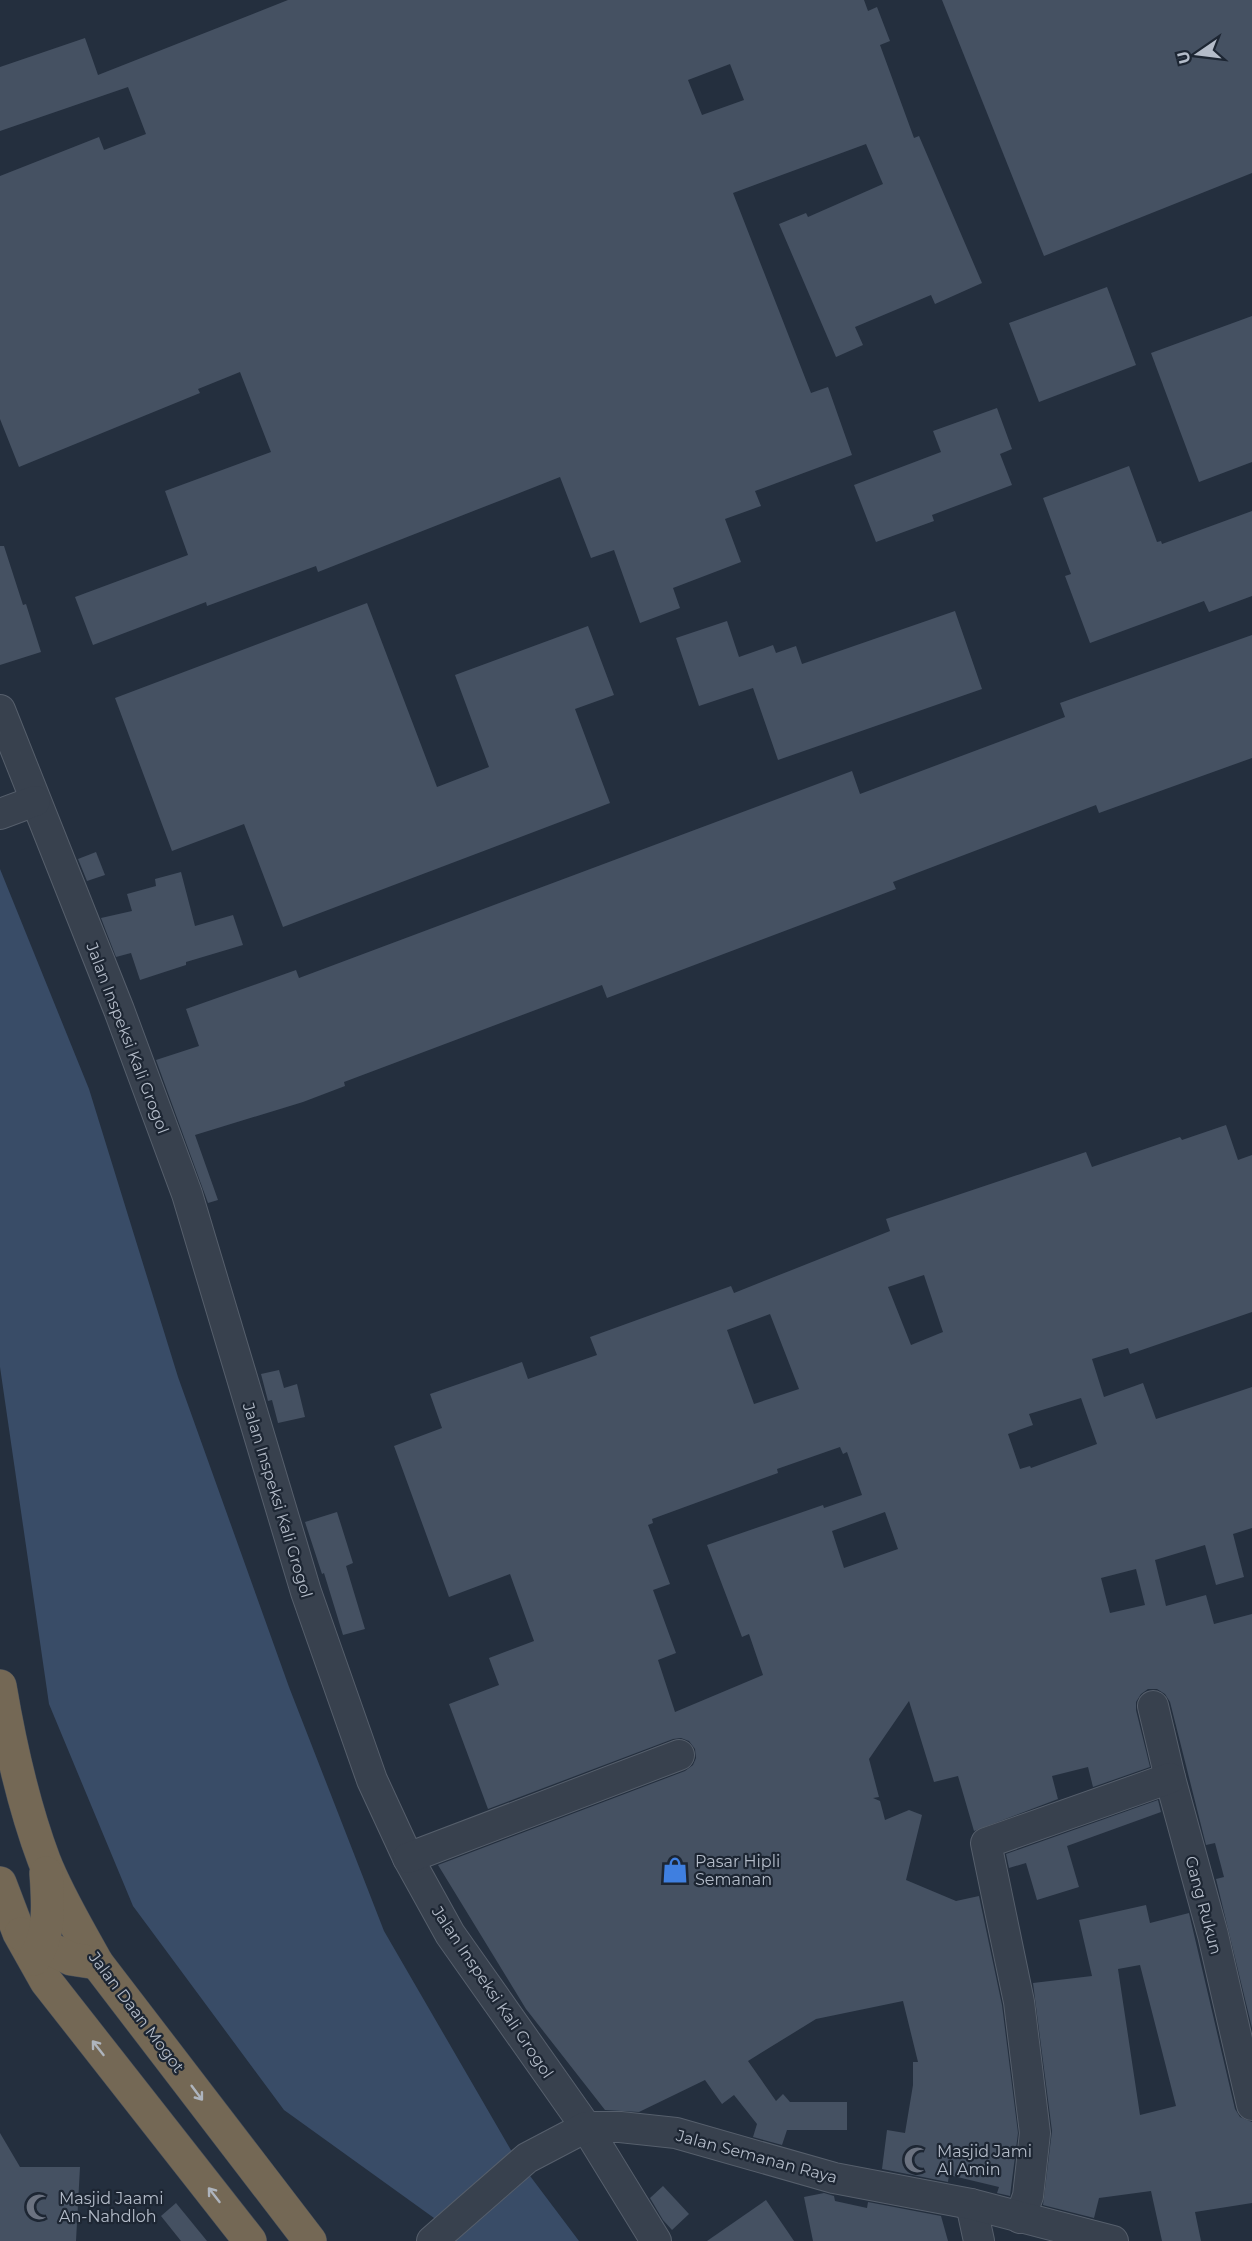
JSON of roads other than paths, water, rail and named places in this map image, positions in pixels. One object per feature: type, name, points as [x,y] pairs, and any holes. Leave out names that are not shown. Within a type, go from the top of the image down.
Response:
[{"type":"highway","name":"Jalan Daan Mogot","points":[[0,1686],[20,1783],[45,1861],[75,1924],[98,1963],[310,2241]]},
{"type":"highway","points":[[32,1945],[46,1928],[45,1861]]},
{"type":"highway","points":[[0,1883],[55,1993],[250,2241]]},
{"type":"highway","points":[[32,1945],[70,1959],[98,1963]]},
{"type":"street","name":"Jalan Inspeksi Kali Grogol","points":[[0,710],[19,807],[119,1010],[187,1194],[306,1592],[372,1780],[408,1858],[450,1934],[586,2127],[656,2241]]},
{"type":"street","name":"Gang Rukun","points":[[1153,1706],[1170,1778],[1213,1935],[1252,2104]]},
{"type":"street","points":[[408,1858],[679,1755]]},
{"type":"street","points":[[1020,2218],[1028,2196],[1035,2133],[1019,2002],[986,1844],[1170,1778]]},
{"type":"street","name":"Jalan Semanan Raya","points":[[432,2241],[527,2158],[586,2127],[620,2127],[676,2133],[834,2178],[971,2204],[1113,2241]]},
{"type":"street","points":[[971,2204],[979,2241]]},
{"type":"water","points":[[0,869],[89,1089],[178,1377],[289,1687],[384,1931],[512,2152],[579,2241],[452,2241],[434,2218],[284,2110],[133,1906],[49,1704],[0,1367]]},
{"type":"place","name":"Pasar Hipli Semanan","points":[[675,1870]]},
{"type":"place","name":"Masjid Jami Al Amin","points":[[917,2160]]},
{"type":"place","name":"Masjid Jaami An-Nahdloh","points":[[39,2207]]}]
